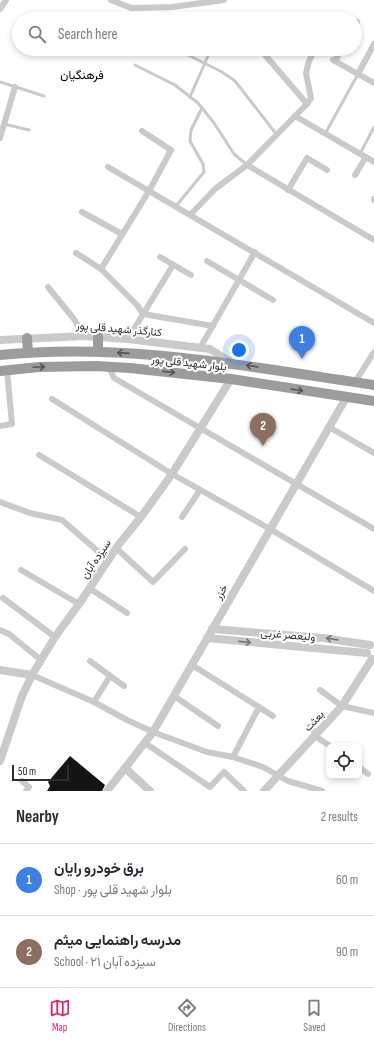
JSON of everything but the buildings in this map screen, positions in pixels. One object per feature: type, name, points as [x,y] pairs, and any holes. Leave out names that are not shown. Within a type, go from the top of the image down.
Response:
[{"type":"highway","points":[[98,337],[98,351]]},
{"type":"highway","points":[[27,338],[28,352]]},
{"type":"highway","name":"بلوار شهید قلی پور","points":[[0,355],[28,352],[98,351],[150,355],[232,363],[374,385]]},
{"type":"highway","name":"بلوار شهید قلی پور","points":[[4,370],[39,367],[109,368],[230,379],[346,398],[374,401]]},
{"type":"street","points":[[0,9],[6,0]]},
{"type":"street","points":[[112,0],[131,8],[172,7],[224,0]]},
{"type":"street","points":[[358,74],[374,44]]},
{"type":"street","points":[[266,56],[307,104]]},
{"type":"street","points":[[191,214],[215,189],[247,165],[307,104],[311,98],[306,73],[312,56]]},
{"type":"street","points":[[337,56],[334,60],[374,83]]},
{"type":"street","points":[[0,138],[15,87]]},
{"type":"street","points":[[295,116],[374,162]]},
{"type":"street","points":[[101,269],[149,191],[171,150],[142,132]]},
{"type":"street","points":[[288,190],[307,158],[327,170]]},
{"type":"street","points":[[355,175],[366,158]]},
{"type":"street","points":[[247,165],[374,240]]},
{"type":"street","points":[[108,167],[191,214],[374,323]]},
{"type":"street","points":[[82,212],[122,234]]},
{"type":"street","points":[[200,348],[255,252]]},
{"type":"street","points":[[76,253],[101,269],[137,305],[143,314],[213,326]]},
{"type":"street","points":[[160,257],[191,275]]},
{"type":"street","points":[[207,261],[273,300]]},
{"type":"street","points":[[128,339],[173,265]]},
{"type":"street","points":[[48,287],[74,319],[84,336]]},
{"type":"street","name":"کنارگذر شهید قلی پور","points":[[0,340],[84,336],[128,339],[210,349],[232,363]]},
{"type":"street","points":[[355,382],[374,352]]},
{"type":"street","points":[[109,368],[114,378],[201,427],[374,529]]},
{"type":"street","points":[[0,426],[12,424],[4,370]]},
{"type":"street","name":"سیزده آبان","points":[[0,761],[22,696],[41,660],[116,548],[141,517],[172,474],[230,379]]},
{"type":"street","name":"خزر","points":[[106,791],[153,732],[346,398]]},
{"type":"street","points":[[52,399],[172,474],[270,529],[374,591]]},
{"type":"street","points":[[329,427],[374,453]]},
{"type":"street","points":[[39,455],[141,517]]},
{"type":"street","points":[[182,517],[200,490]]},
{"type":"street","points":[[0,502],[30,513],[62,520],[108,560]]},
{"type":"street","points":[[116,548],[153,582],[185,548]]},
{"type":"street","points":[[22,570],[79,604]]},
{"type":"street","points":[[89,588],[127,613]]},
{"type":"street","points":[[3,598],[55,637]]},
{"type":"street","name":"ولیعصر غربی","points":[[212,629],[289,635],[372,652]]},
{"type":"street","points":[[0,630],[9,634],[41,660]]},
{"type":"street","points":[[289,635],[289,646]]},
{"type":"street","name":"ولیعصر غربی","points":[[207,638],[372,652]]},
{"type":"street","name":"بعثت","points":[[264,791],[342,706],[372,652]]},
{"type":"street","points":[[90,662],[124,686]]},
{"type":"street","points":[[192,665],[273,716]]},
{"type":"street","points":[[0,670],[32,675],[94,702],[153,732],[207,752],[233,757],[263,767],[288,780],[322,791]]},
{"type":"street","points":[[94,702],[110,676]]},
{"type":"street","points":[[320,690],[342,706],[374,713]]},
{"type":"street","points":[[174,696],[218,726]]},
{"type":"street","points":[[233,757],[258,707]]},
{"type":"street","points":[[308,726],[326,743]]},
{"type":"street","points":[[145,743],[210,787],[224,772],[244,791]]},
{"type":"street","points":[[125,768],[150,791]]},
{"type":"street","points":[[362,769],[368,774]]},
{"type":"street","points":[[22,781],[29,787],[26,791]]},
{"type":"lane","points":[[190,56],[222,72],[234,81],[277,135]]},
{"type":"lane","points":[[190,97],[208,56]]},
{"type":"lane","points":[[134,65],[175,85],[190,97],[202,108],[214,123],[234,154],[247,165]]},
{"type":"lane","points":[[325,134],[358,74]]},
{"type":"lane","points":[[0,82],[44,96]]},
{"type":"lane","points":[[176,206],[204,172],[203,164],[190,141],[191,130],[202,108]]},
{"type":"lane","points":[[4,124],[29,130]]},
{"type":"lane","points":[[360,154],[374,127]]},
{"type":"path","points":[[327,56],[334,60]]},
{"type":"place","name":"برق خودرو رایان","points":[[302,359]]},
{"type":"place","name":"مدرسه راهنمایی میثم","points":[[263,446]]},
{"type":"district","name":"فرهنگیان","points":[[82,75]]}]
